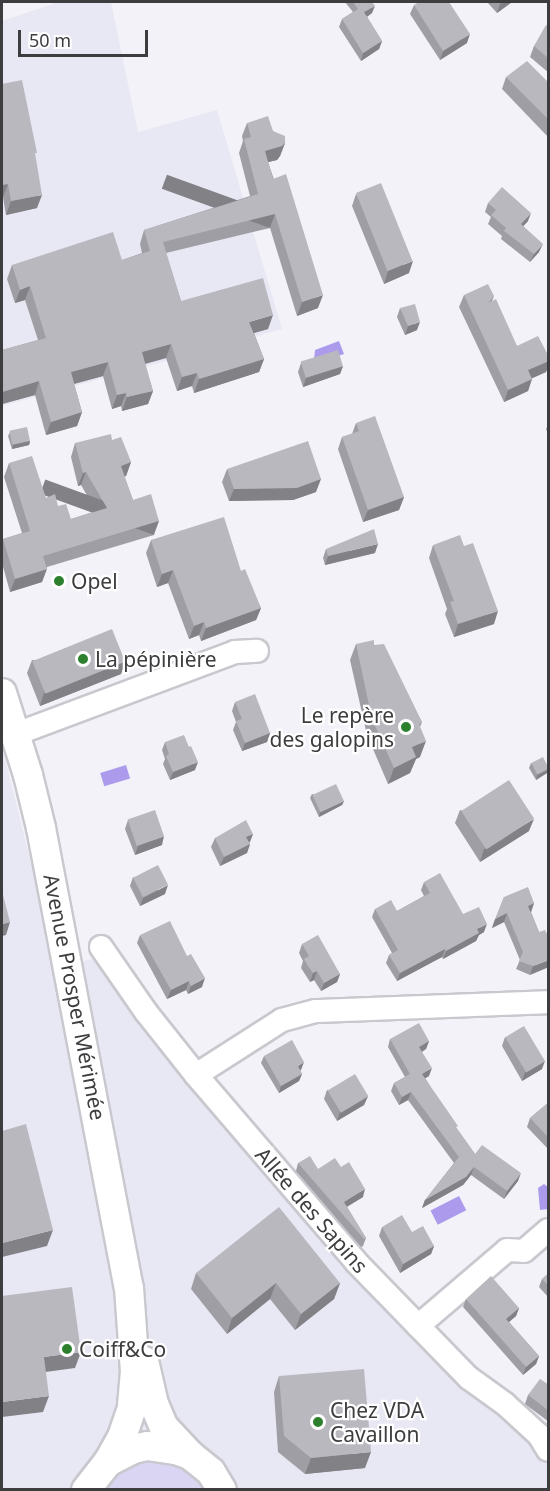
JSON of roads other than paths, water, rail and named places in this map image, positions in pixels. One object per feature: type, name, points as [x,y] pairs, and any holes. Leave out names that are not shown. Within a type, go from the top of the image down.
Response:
[{"type":"main road","name":"Avenue Prosper Mérimée","points":[[2,693],[28,775],[57,902],[117,1214],[132,1306],[154,1404],[173,1440],[201,1462],[223,1487]]},
{"type":"main road","name":"Avenue Prosper Mérimée","points":[[87,1490],[108,1462],[122,1437],[132,1408],[135,1371],[132,1306]]},
{"type":"main road","points":[[108,1462],[133,1449],[147,1446],[169,1448],[190,1455]]},
{"type":"street","points":[[16,734],[235,652],[257,651]]},
{"type":"street","name":"Allée des Sapins","points":[[101,946],[146,1012],[196,1075],[356,1262],[470,1378],[532,1428],[549,1450]]},
{"type":"street","points":[[196,1075],[282,1020],[316,1011],[549,1002]]},
{"type":"street","points":[[418,1326],[507,1250],[524,1251],[549,1230]]},
{"type":"place","name":"Opel","points":[[59,581]]},
{"type":"place","name":"La pépinière","points":[[83,659]]},
{"type":"place","name":"Le repère des galopins","points":[[406,727]]},
{"type":"place","name":"Coiff&Co","points":[[67,1349]]},
{"type":"place","name":"Chez VDA Cavaillon","points":[[318,1422]]}]
